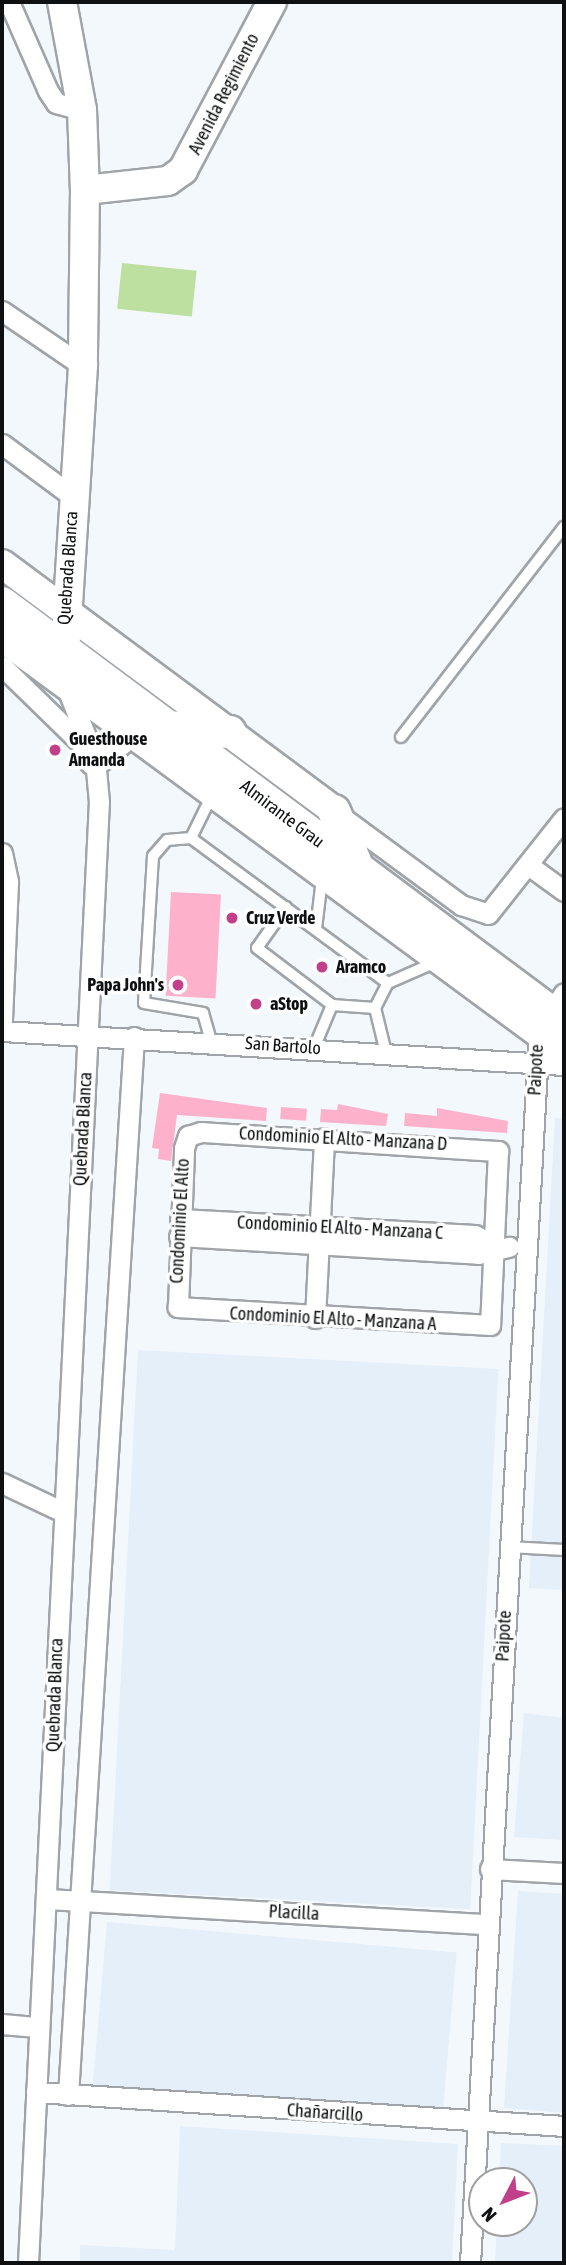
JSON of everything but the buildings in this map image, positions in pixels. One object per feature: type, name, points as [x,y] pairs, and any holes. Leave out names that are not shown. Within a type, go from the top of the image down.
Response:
[{"type":"main road","name":"Almirante Grau","points":[[2,603],[359,872],[554,1014]]},
{"type":"main road","name":"Almirante Grau","points":[[2,635],[439,960],[554,1014]]},
{"type":"main road","points":[[166,727],[230,732]]},
{"type":"main road","points":[[94,759],[129,731]]},
{"type":"main road","points":[[334,811],[359,872]]},
{"type":"main road","name":"Almirante Grau","points":[[550,1056],[554,1014]]},
{"type":"street","points":[[9,2],[48,91],[56,103],[82,110]]},
{"type":"street","name":"Quebrada Blanca","points":[[28,2263],[37,2026],[48,1899],[61,1511],[89,1035],[99,802],[94,759],[64,682],[65,609],[83,366],[85,190],[82,110],[62,2]]},
{"type":"street","name":"Avenida Regimiento","points":[[85,190],[168,181],[183,170],[272,2]]},
{"type":"street","points":[[2,311],[83,366]]},
{"type":"street","points":[[2,444],[72,496]]},
{"type":"street","name":"Almirante Grau","points":[[2,564],[461,905],[488,914],[501,905],[531,867]]},
{"type":"street","points":[[2,666],[94,759]]},
{"type":"street","points":[[564,818],[531,867],[564,891]]},
{"type":"street","points":[[2,853],[2,1021]]},
{"type":"street","name":"San Bartolo","points":[[2,1031],[386,1053],[550,1056],[564,1065]]},
{"type":"street","points":[[77,2095],[79,1902],[134,1037]]},
{"type":"street","name":"Paipote","points":[[470,2263],[486,1924],[526,1248],[550,1056]]},
{"type":"street","name":"Condominio El Alto - Manzana D","points":[[188,1136],[324,1138],[498,1151],[497,1247]]},
{"type":"street","name":"Condominio El Alto","points":[[178,1307],[180,1228],[188,1136]]},
{"type":"street","points":[[314,1318],[324,1138]]},
{"type":"street","points":[[180,1228],[319,1236],[478,1254],[497,1247],[526,1248]]},
{"type":"street","name":"Condominio El Alto - Manzana A","points":[[178,1307],[314,1318],[490,1325],[497,1247]]},
{"type":"street","points":[[2,1483],[61,1511]]},
{"type":"street","points":[[490,1869],[564,1874]]},
{"type":"street","name":"Placilla","points":[[48,1899],[486,1924]]},
{"type":"street","points":[[2,2024],[37,2026]]},
{"type":"street","name":"Chañarcillo","points":[[36,2092],[477,2124],[564,2126]]},
{"type":"lane","points":[[401,737],[564,527]]},
{"type":"lane","points":[[191,838],[212,793]]},
{"type":"lane","points":[[211,1041],[203,1013],[144,1003],[153,856],[167,840],[191,838],[388,983]]},
{"type":"lane","points":[[316,929],[322,875]]},
{"type":"lane","points":[[286,908],[257,948],[332,1005],[375,1008]]},
{"type":"lane","points":[[386,1053],[375,1008],[388,983],[439,960]]},
{"type":"lane","points":[[314,1048],[332,1005]]},
{"type":"lane","points":[[509,1547],[564,1550]]},
{"type":"shaded area","points":[[555,1118],[564,1118],[564,1590],[529,1588]]},
{"type":"shaded area","points":[[138,1350],[499,1369],[470,1909],[110,1890]]},
{"type":"shaded area","points":[[524,1713],[564,1718],[564,1840],[514,1837]]},
{"type":"shaded area","points":[[518,1891],[564,1894],[564,2113],[504,2108]]},
{"type":"shaded area","points":[[107,1922],[457,1953],[442,2117],[93,2086]]},
{"type":"shaded area","points":[[180,2126],[458,2144],[452,2263],[80,2263],[80,2245],[175,2250]]},
{"type":"shaded area","points":[[501,2143],[564,2146],[564,2263],[495,2263],[496,2237],[538,2237],[538,2167],[500,2167]]},
{"type":"green space","points":[[122,263],[197,271],[192,317],[117,309]]},
{"type":"place","name":"Guesthouse Amanda","points":[[55,750]]},
{"type":"place","name":"Cruz Verde","points":[[232,918]]},
{"type":"place","name":"Aramco","points":[[322,967]]},
{"type":"place","name":"Papa John's","points":[[178,985]]},
{"type":"place","name":"aStop","points":[[256,1004]]}]
